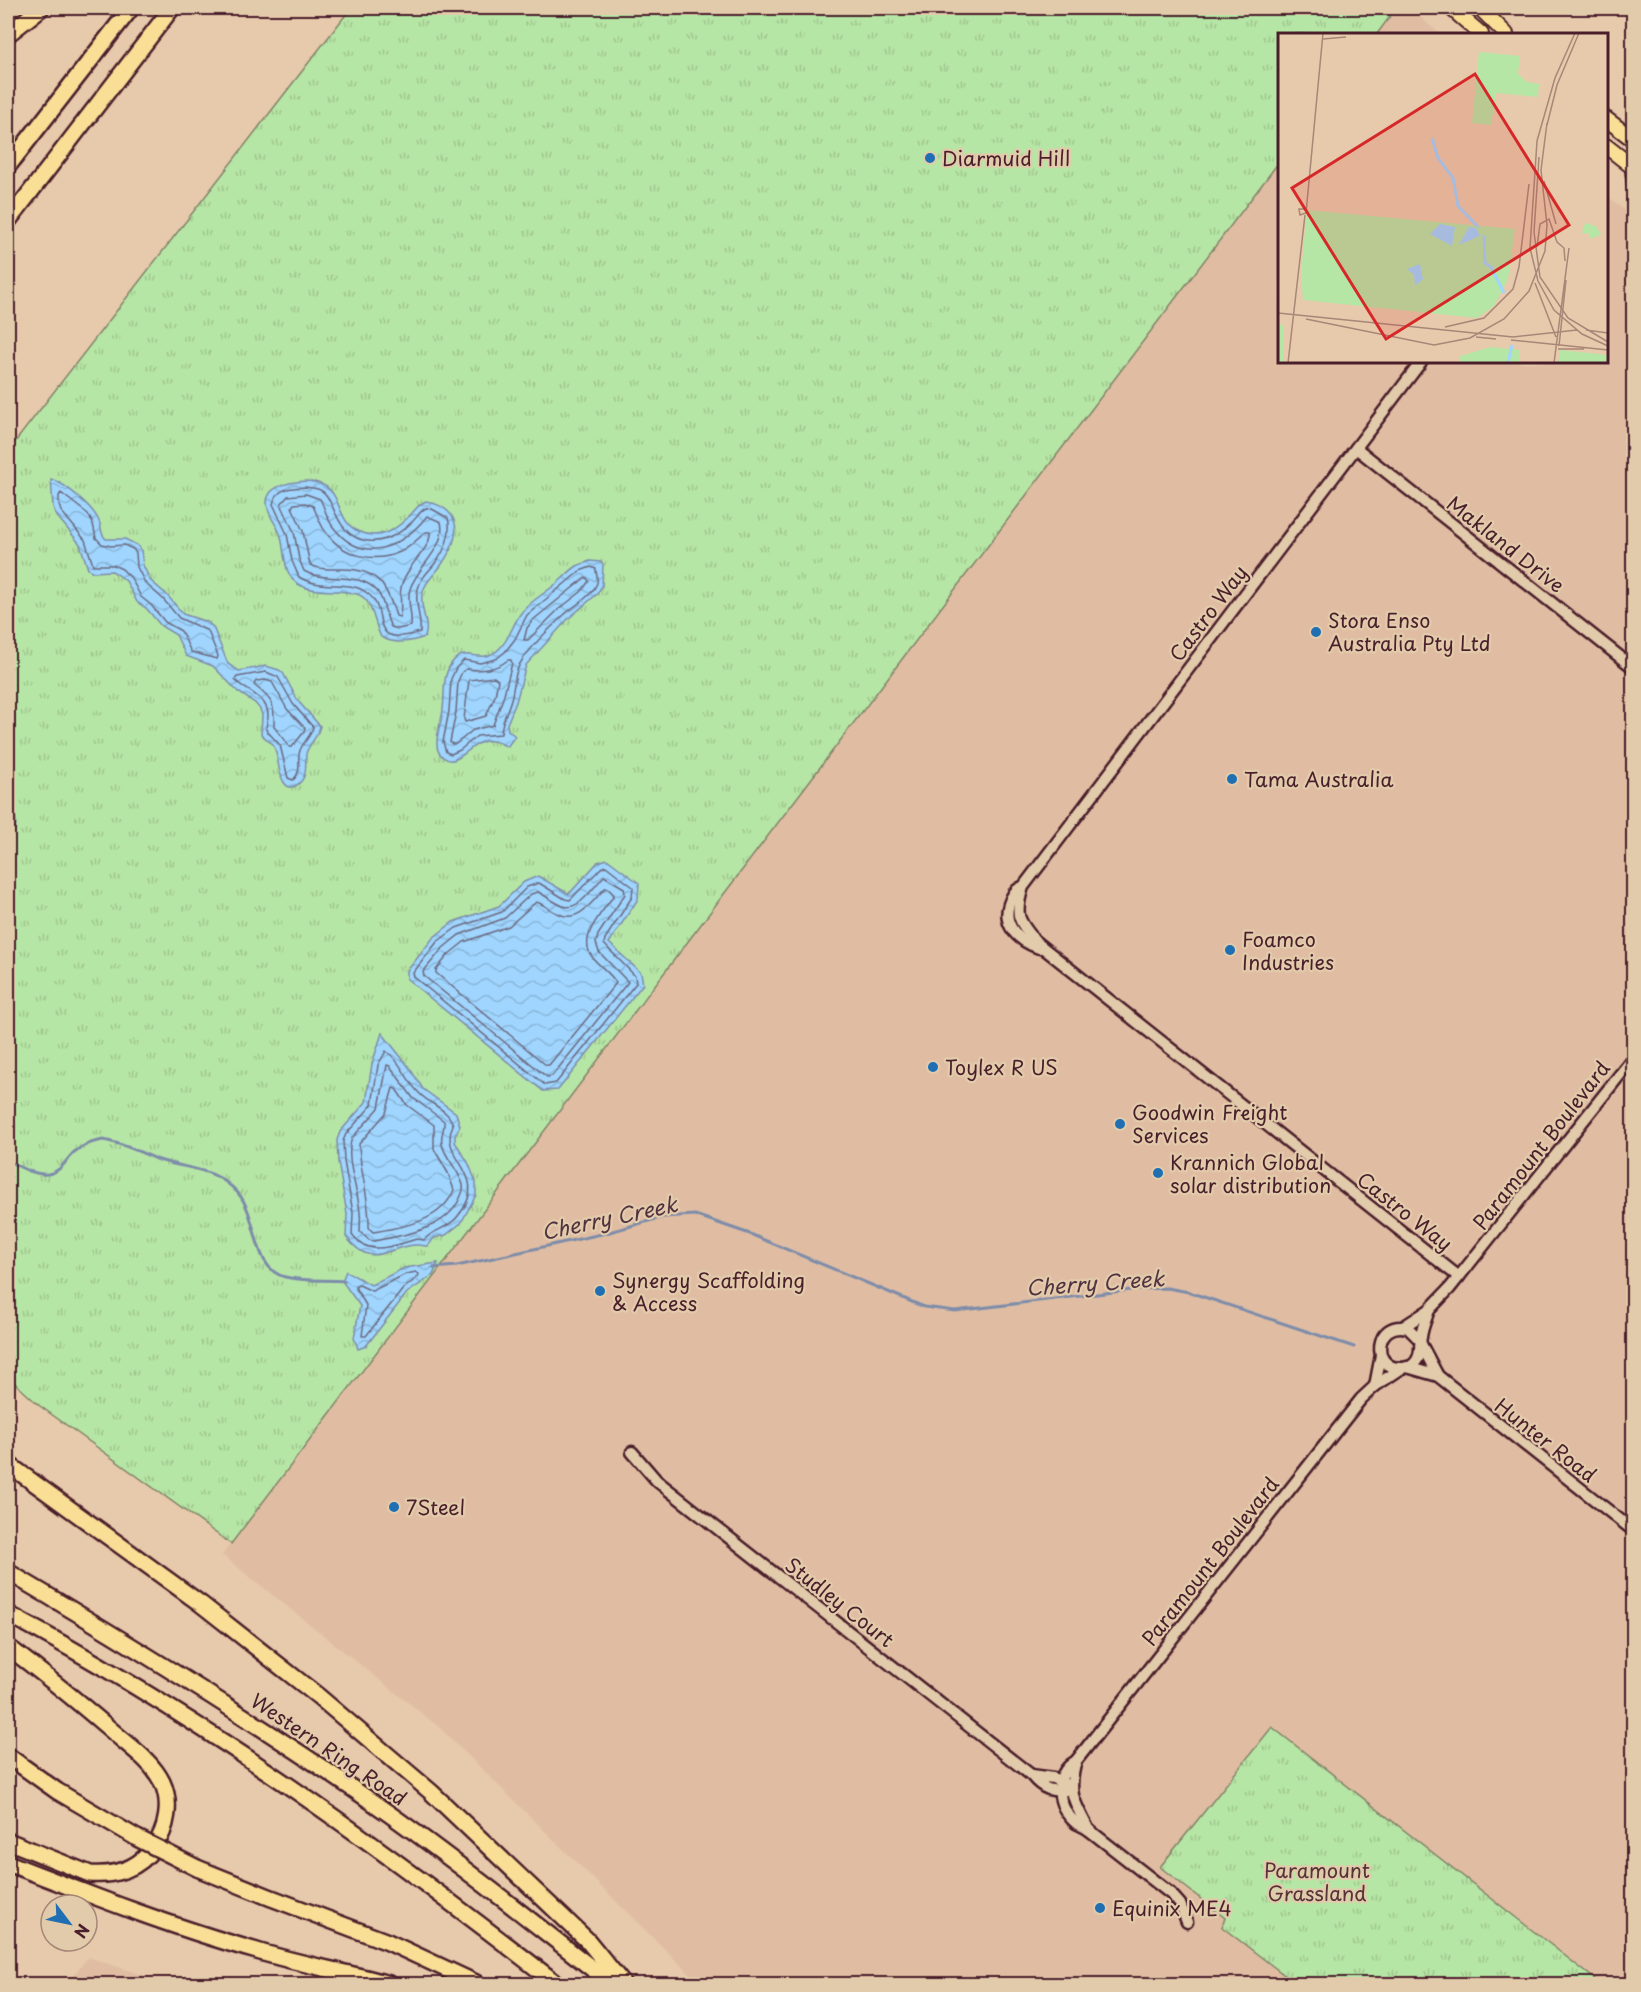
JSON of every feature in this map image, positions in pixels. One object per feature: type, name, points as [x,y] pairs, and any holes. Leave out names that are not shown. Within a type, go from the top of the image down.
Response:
[{"type":"highway","points":[[8,34],[41,8]]},
{"type":"highway","points":[[8,166],[131,8]]},
{"type":"highway","points":[[8,221],[172,8]]},
{"type":"highway","points":[[8,1464],[201,1604],[318,1696],[431,1792],[588,1941],[623,1984]]},
{"type":"highway","name":"Western Ring Road","points":[[8,1572],[211,1696],[360,1794],[502,1896],[612,1984]]},
{"type":"highway","points":[[8,1614],[54,1638],[122,1680],[331,1816],[423,1882],[557,1984]]},
{"type":"highway","points":[[8,1647],[39,1670],[140,1755],[161,1781],[167,1798],[165,1823],[154,1848],[139,1863],[120,1872],[90,1874],[8,1841]]},
{"type":"highway","points":[[8,1756],[57,1791],[137,1838],[197,1868],[388,1942],[478,1984]]},
{"type":"highway","points":[[8,1863],[103,1901],[219,1940],[389,1984]]},
{"type":"main road","points":[[1451,8],[1480,33]]},
{"type":"main road","points":[[1480,8],[1505,33]]},
{"type":"main road","points":[[1608,120],[1634,140]]},
{"type":"main road","points":[[1608,148],[1629,164]]},
{"type":"street","points":[[1608,155],[1629,164],[1634,192]]},
{"type":"street","name":"Castro Way","points":[[1421,363],[1023,887],[1017,907],[1021,923],[1045,950],[1460,1276]]},
{"type":"street","name":"Makland Drive","points":[[1356,448],[1634,668]]},
{"type":"street","name":"Paramount Boulevard","points":[[1403,1327],[1429,1310],[1460,1276],[1634,1058]]},
{"type":"street","name":"Paramount Boulevard","points":[[1420,1342],[1429,1310]]},
{"type":"street","points":[[1375,1386],[1381,1356],[1380,1341],[1384,1335],[1396,1327],[1403,1327],[1413,1331],[1420,1342],[1418,1358],[1405,1368],[1389,1365],[1381,1356]]},
{"type":"street","name":"Hunter Road","points":[[1420,1342],[1438,1376],[1634,1531]]},
{"type":"street","name":"Paramount Boulevard","points":[[1059,1786],[1066,1767],[1076,1761],[1353,1410],[1375,1386],[1405,1368]]},
{"type":"street","name":"Hunter Road","points":[[1405,1368],[1438,1376]]},
{"type":"street","name":"Studley Court","points":[[632,1452],[657,1481],[1031,1775],[1046,1776],[1059,1786],[1071,1789]]},
{"type":"street","name":"Paramount Boulevard","points":[[1071,1789],[1076,1761]]},
{"type":"street","points":[[1059,1786],[1070,1815],[1076,1823],[1089,1830],[1171,1894],[1180,1904],[1187,1922]]},
{"type":"street","points":[[1071,1789],[1076,1808],[1089,1830]]},
{"type":"shaded area","points":[[1394,11],[1409,11],[1439,33],[1378,33]]},
{"type":"shaded area","points":[[1278,163],[1278,363],[1608,363],[1608,197],[1633,217],[1633,1984],[700,1984],[440,1728],[222,1555]]},
{"type":"shaded area","points":[[88,1957],[171,1984],[67,1984]]},
{"type":"green space","points":[[351,8],[1390,8],[1394,11],[1378,33],[1278,33],[1278,163],[231,1544],[40,1406],[8,1377],[8,451]]},
{"type":"green space","name":"Paramount Grassland","points":[[1272,1727],[1601,1984],[1296,1984],[1222,1927],[1225,1918],[1160,1867]]},
{"type":"water","points":[[51,479],[71,491],[91,509],[106,539],[125,539],[137,545],[141,550],[143,565],[150,580],[183,614],[207,622],[213,627],[228,664],[239,671],[266,666],[283,673],[298,701],[320,726],[307,752],[301,782],[291,787],[283,780],[276,751],[261,734],[262,715],[255,703],[238,692],[213,666],[186,656],[176,635],[161,626],[147,609],[137,602],[126,581],[112,571],[93,572],[88,569],[80,544],[56,515],[53,507]]},
{"type":"water","points":[[307,481],[320,484],[330,490],[347,522],[353,528],[367,534],[380,534],[393,529],[426,501],[438,505],[453,518],[455,534],[453,544],[423,591],[425,637],[403,642],[386,640],[381,637],[368,602],[359,595],[306,588],[293,580],[287,569],[280,534],[270,515],[267,503],[268,496],[278,487]]},
{"type":"water","points":[[590,561],[603,564],[602,586],[597,594],[568,619],[526,665],[516,702],[507,724],[508,730],[515,736],[507,747],[496,741],[486,741],[477,744],[456,759],[450,760],[443,757],[439,753],[437,740],[445,680],[451,664],[462,655],[485,656],[499,649],[506,641],[521,613],[529,605],[574,568]]},
{"type":"water","points":[[8,799],[16,826],[8,841]]},
{"type":"water","points":[[607,859],[639,883],[638,899],[609,943],[641,973],[643,984],[558,1090],[543,1091],[407,979],[407,971],[433,938],[453,922],[499,906],[524,882],[538,876],[569,894],[598,862]]},
{"type":"water","points":[[382,1033],[423,1089],[456,1113],[460,1126],[455,1142],[468,1162],[476,1182],[476,1195],[461,1223],[446,1235],[434,1238],[428,1246],[407,1246],[373,1255],[356,1247],[346,1237],[347,1214],[338,1162],[337,1140],[340,1132],[366,1102],[372,1064]]},
{"type":"water","points":[[438,1263],[433,1275],[407,1293],[366,1346],[358,1349],[354,1338],[360,1306],[342,1281],[346,1271],[371,1285],[404,1268]]},
{"type":"waterway","name":"Cherry Creek","points":[[8,1161],[33,1172],[48,1174],[60,1169],[80,1148],[103,1140],[159,1160],[202,1170],[220,1178],[238,1193],[250,1216],[261,1253],[274,1272],[292,1279],[345,1281]]},
{"type":"waterway","name":"Cherry Creek","points":[[433,1268],[457,1266],[606,1233],[663,1217],[695,1215],[750,1234],[924,1307],[955,1311],[1139,1289],[1167,1288],[1189,1292],[1354,1347]]},
{"type":"place","name":"Diarmuid Hill","points":[[930,158]]},
{"type":"place","name":"Stora Enso Australia Pty Ltd","points":[[1316,632]]},
{"type":"place","name":"Tama Australia","points":[[1232,779]]},
{"type":"place","name":"Foamco Industries","points":[[1230,950]]},
{"type":"place","name":"Toylex R US","points":[[933,1067]]},
{"type":"place","name":"Goodwin Freight Services","points":[[1120,1124]]},
{"type":"place","name":"Krannich Global solar distribution","points":[[1158,1173]]},
{"type":"place","name":"Synergy Scaffolding & Access","points":[[600,1291]]},
{"type":"place","name":"7Steel","points":[[394,1507]]},
{"type":"place","name":"Equinix ME4","points":[[1100,1908]]}]
